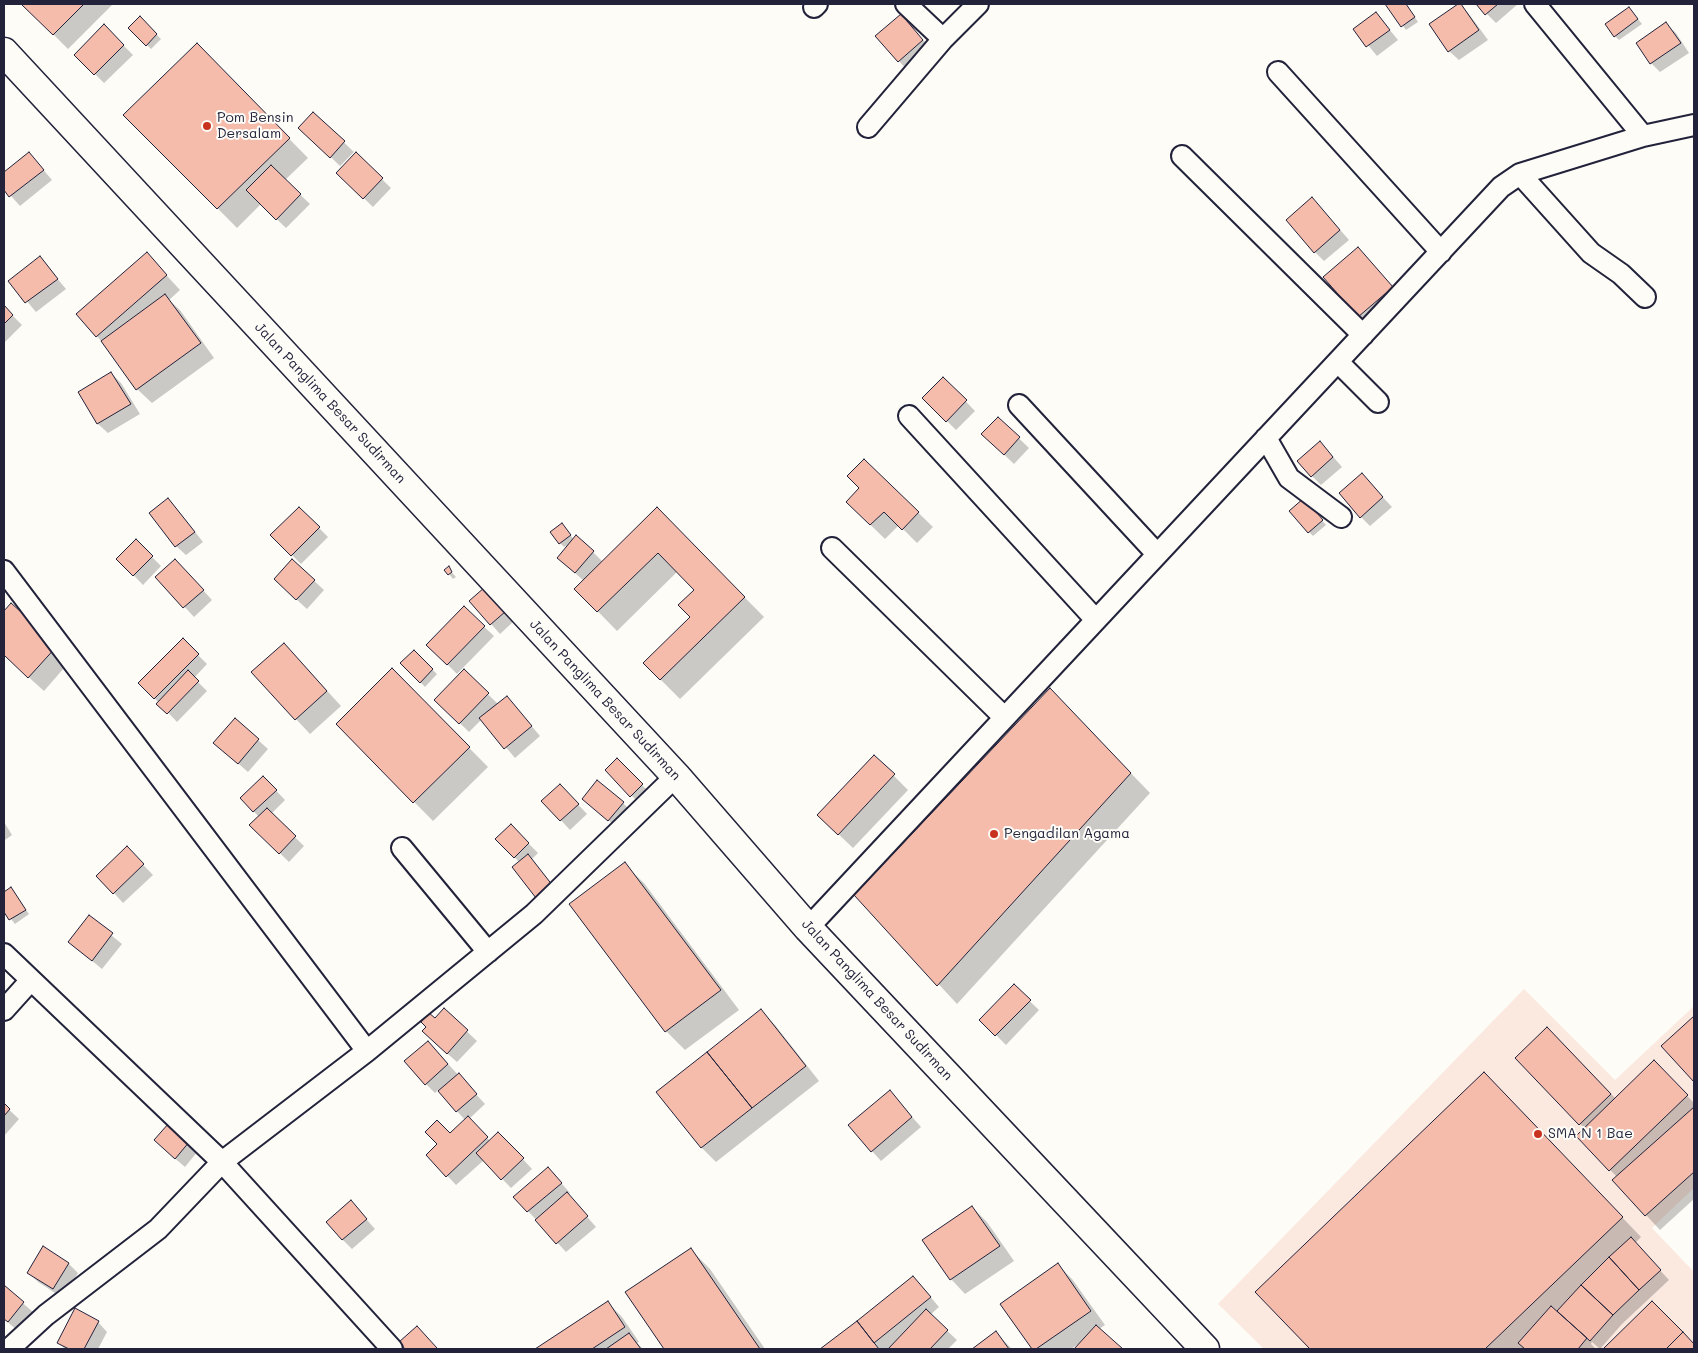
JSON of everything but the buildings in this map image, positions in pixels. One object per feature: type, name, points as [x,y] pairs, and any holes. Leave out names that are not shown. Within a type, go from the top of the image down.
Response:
[{"type":"main road","name":"Jalan Panglima Besar Sudirman","points":[[4,53],[676,776],[808,928],[1205,1349]]},
{"type":"street","points":[[906,4],[943,39]]},
{"type":"street","points":[[868,127],[943,39],[978,4]]},
{"type":"street","points":[[1535,4],[1644,136]]},
{"type":"street","points":[[1278,72],[1441,252]]},
{"type":"street","points":[[808,928],[1501,187],[1520,174],[1644,136],[1694,125]]},
{"type":"street","points":[[1182,156],[1363,335]]},
{"type":"street","points":[[1520,174],[1591,253],[1621,274],[1645,297]]},
{"type":"street","points":[[1338,362],[1378,402]]},
{"type":"street","points":[[1019,405],[1157,554]]},
{"type":"street","points":[[909,416],[1096,620]]},
{"type":"street","points":[[1266,438],[1289,478],[1341,517]]},
{"type":"street","points":[[832,548],[1004,717]]},
{"type":"street","points":[[4,571],[367,1051]]},
{"type":"street","points":[[13,1348],[46,1315],[158,1228],[222,1162],[367,1051],[534,914],[676,776]]},
{"type":"street","points":[[402,848],[488,952]]},
{"type":"street","points":[[4,954],[222,1162],[392,1349]]},
{"type":"street","points":[[4,1010],[31,980]]},
{"type":"shaded area","name":"SMA N 1 Bae","points":[[1524,989],[1615,1080],[1694,1006],[1694,1188],[1652,1228],[1694,1272],[1694,1349],[1264,1349],[1218,1304]]},
{"type":"place","name":"Pom Bensin Dersalam","points":[[207,126]]},
{"type":"place","name":"Pengadilan Agama","points":[[994,834]]},
{"type":"place","name":"SMA N 1 Bae","points":[[1538,1134]]}]
